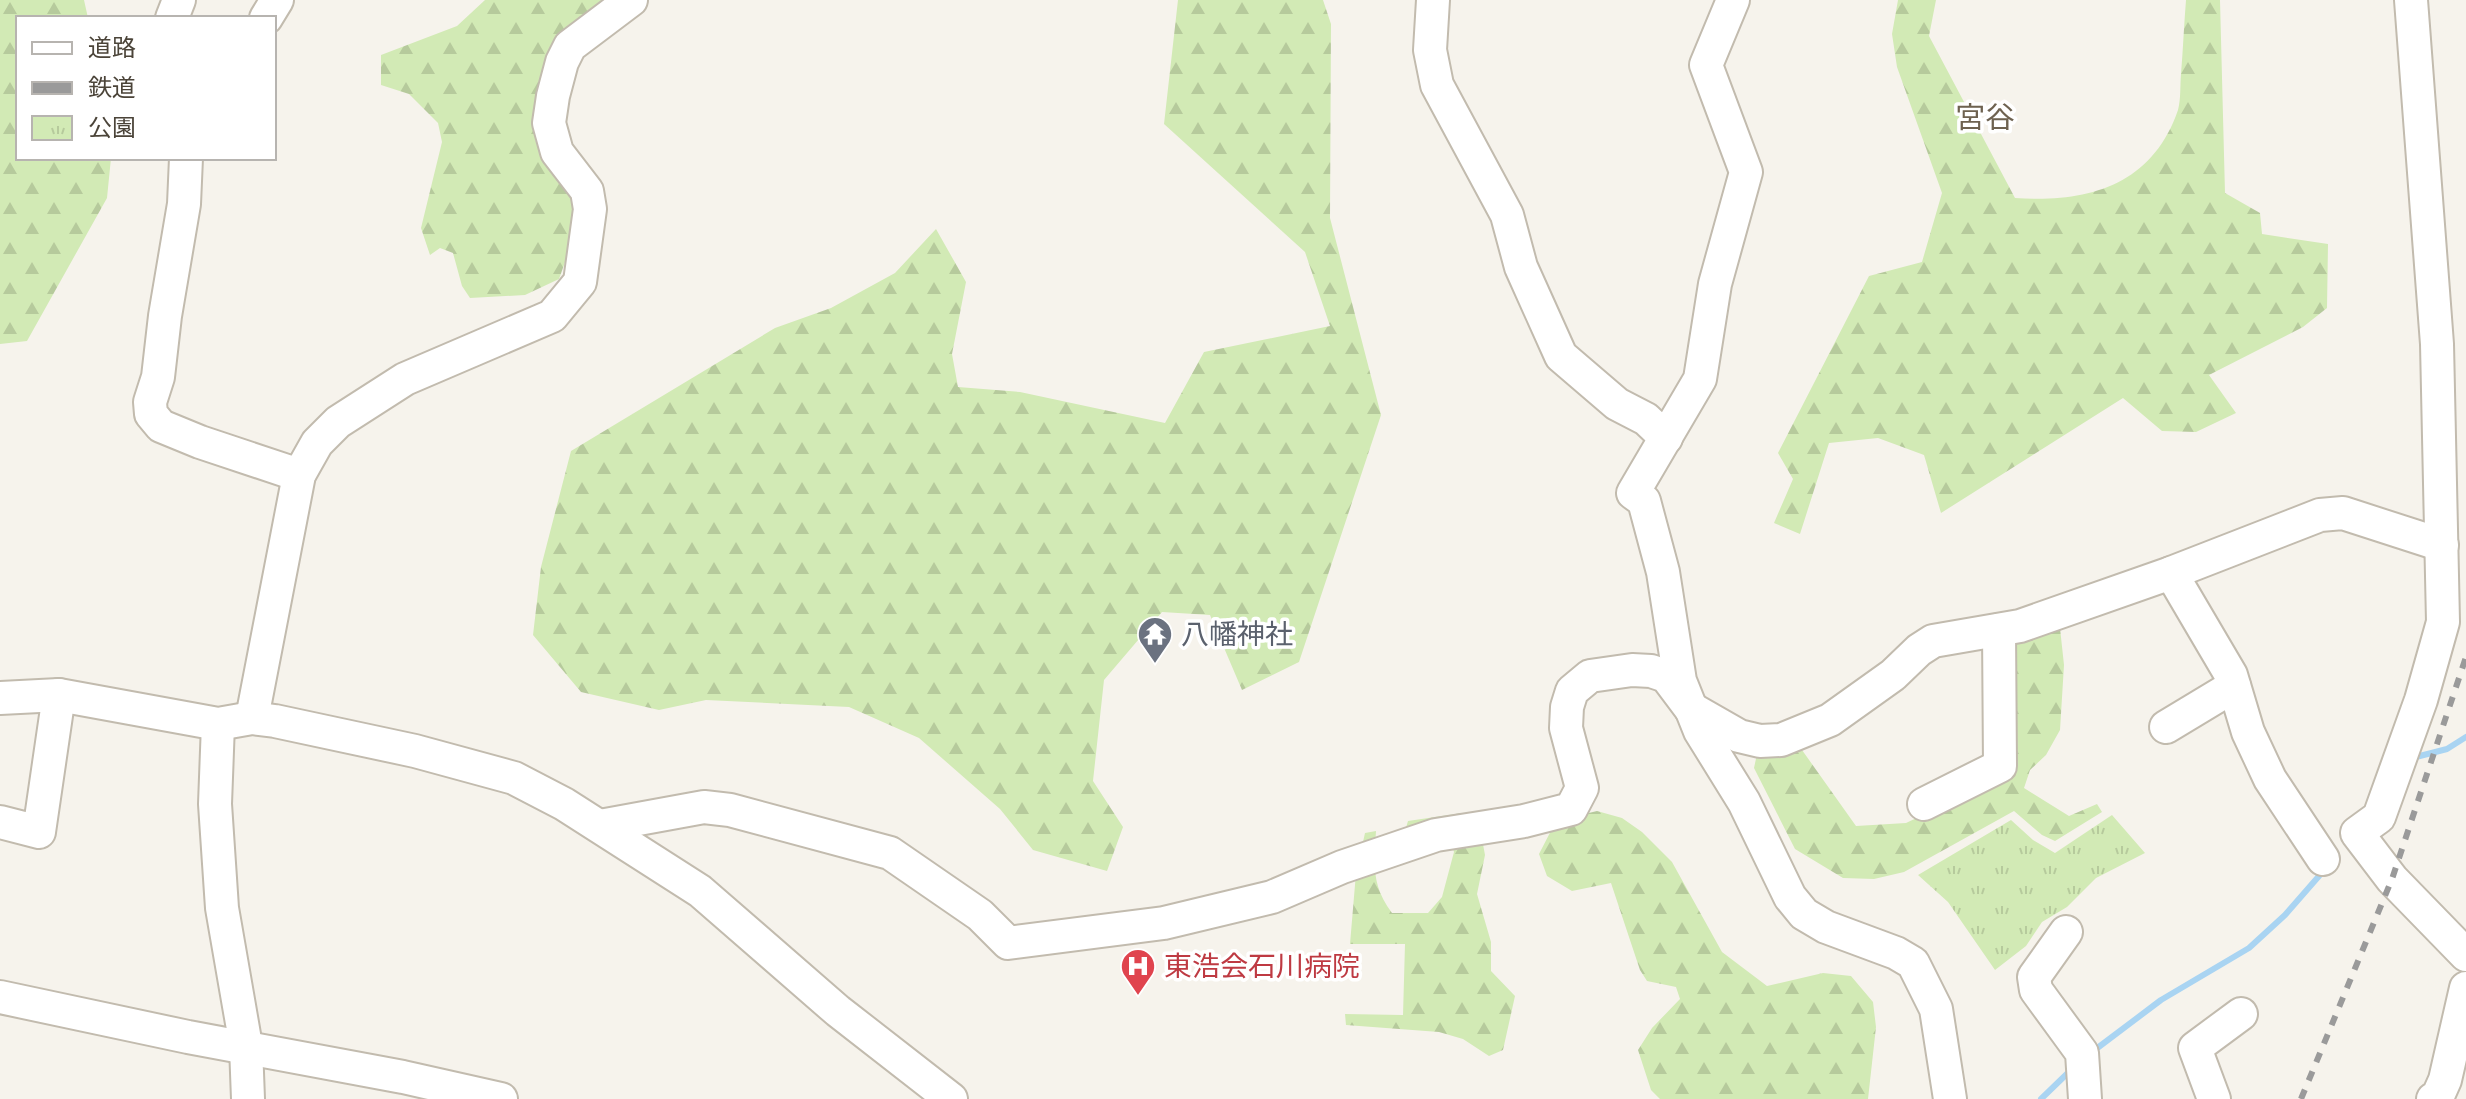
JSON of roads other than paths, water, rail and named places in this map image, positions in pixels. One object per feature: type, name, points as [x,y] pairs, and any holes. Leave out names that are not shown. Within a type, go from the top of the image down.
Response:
[{"type":"street","points":[[252,718],[299,475],[317,443],[338,422],[405,379],[552,316],[580,282],[590,209],[587,191],[557,152],[549,123],[553,96],[562,62],[570,46],[631,0]]},
{"type":"street","points":[[1433,0],[1430,50],[1437,85],[1507,215],[1521,267],[1561,356],[1617,404],[1646,419],[1666,438]]},
{"type":"street","points":[[1733,0],[1706,65],[1746,172],[1715,284],[1700,379],[1633,493],[1644,501],[1663,572],[1678,670],[1690,708],[1706,742],[1744,802],[1790,897],[1804,914],[1826,927],[1896,953],[1913,963],[1936,1009],[1950,1099]]},
{"type":"street","points":[[2411,0],[2437,344],[2443,622],[2421,700],[2379,817],[2357,833],[2392,879],[2466,955]]},
{"type":"street","points":[[186,160],[184,204],[158,377],[150,402],[151,414],[161,426],[299,475]]},
{"type":"street","points":[[600,826],[704,807],[890,853],[980,915],[1008,943],[1164,923],[1272,897],[1342,867],[1436,835],[1524,821],[1571,809],[1582,788],[1566,728],[1567,707],[1572,691],[1590,676],[1616,670],[1651,671],[1666,676],[1690,708],[1739,736],[1760,741],[1781,740],[1843,713],[1933,641],[1999,630],[2052,616],[2320,515],[2343,513],[2442,545]]},
{"type":"street","points":[[2171,573],[2231,675],[2248,732],[2270,779],[2323,859]]},
{"type":"street","points":[[1924,804],[2000,766],[1999,630]]},
{"type":"street","points":[[2166,727],[2234,686]]},
{"type":"street","points":[[0,698],[59,695],[218,724],[252,718],[275,721],[415,751],[514,778],[600,826],[700,891],[838,1011],[950,1099]]},
{"type":"street","points":[[0,822],[39,832],[59,695]]},
{"type":"street","points":[[218,724],[215,804],[222,908],[246,1046],[248,1099]]},
{"type":"street","points":[[2066,932],[2034,977],[2036,990],[2082,1053],[2085,1099]]},
{"type":"street","points":[[2437,1099],[2445,1080],[2466,988]]},
{"type":"street","points":[[0,997],[501,1099]]},
{"type":"street","points":[[2214,1099],[2195,1048],[2241,1014]]},
{"type":"waterway","points":[[2412,758],[2447,749],[2466,737]]},
{"type":"waterway","points":[[2092,1052],[2161,1000],[2249,948],[2285,915],[2326,868]]},
{"type":"waterway","points":[[2041,1099],[2073,1068]]},
{"type":"railway","points":[[2301,1099],[2392,879],[2466,657]]},
{"type":"place","name":"八幡神社","points":[[1155,665]]},
{"type":"place","name":"東浩会石川病院","points":[[1138,997]]},
{"type":"district","name":"宮谷","points":[[1985,117]]}]
